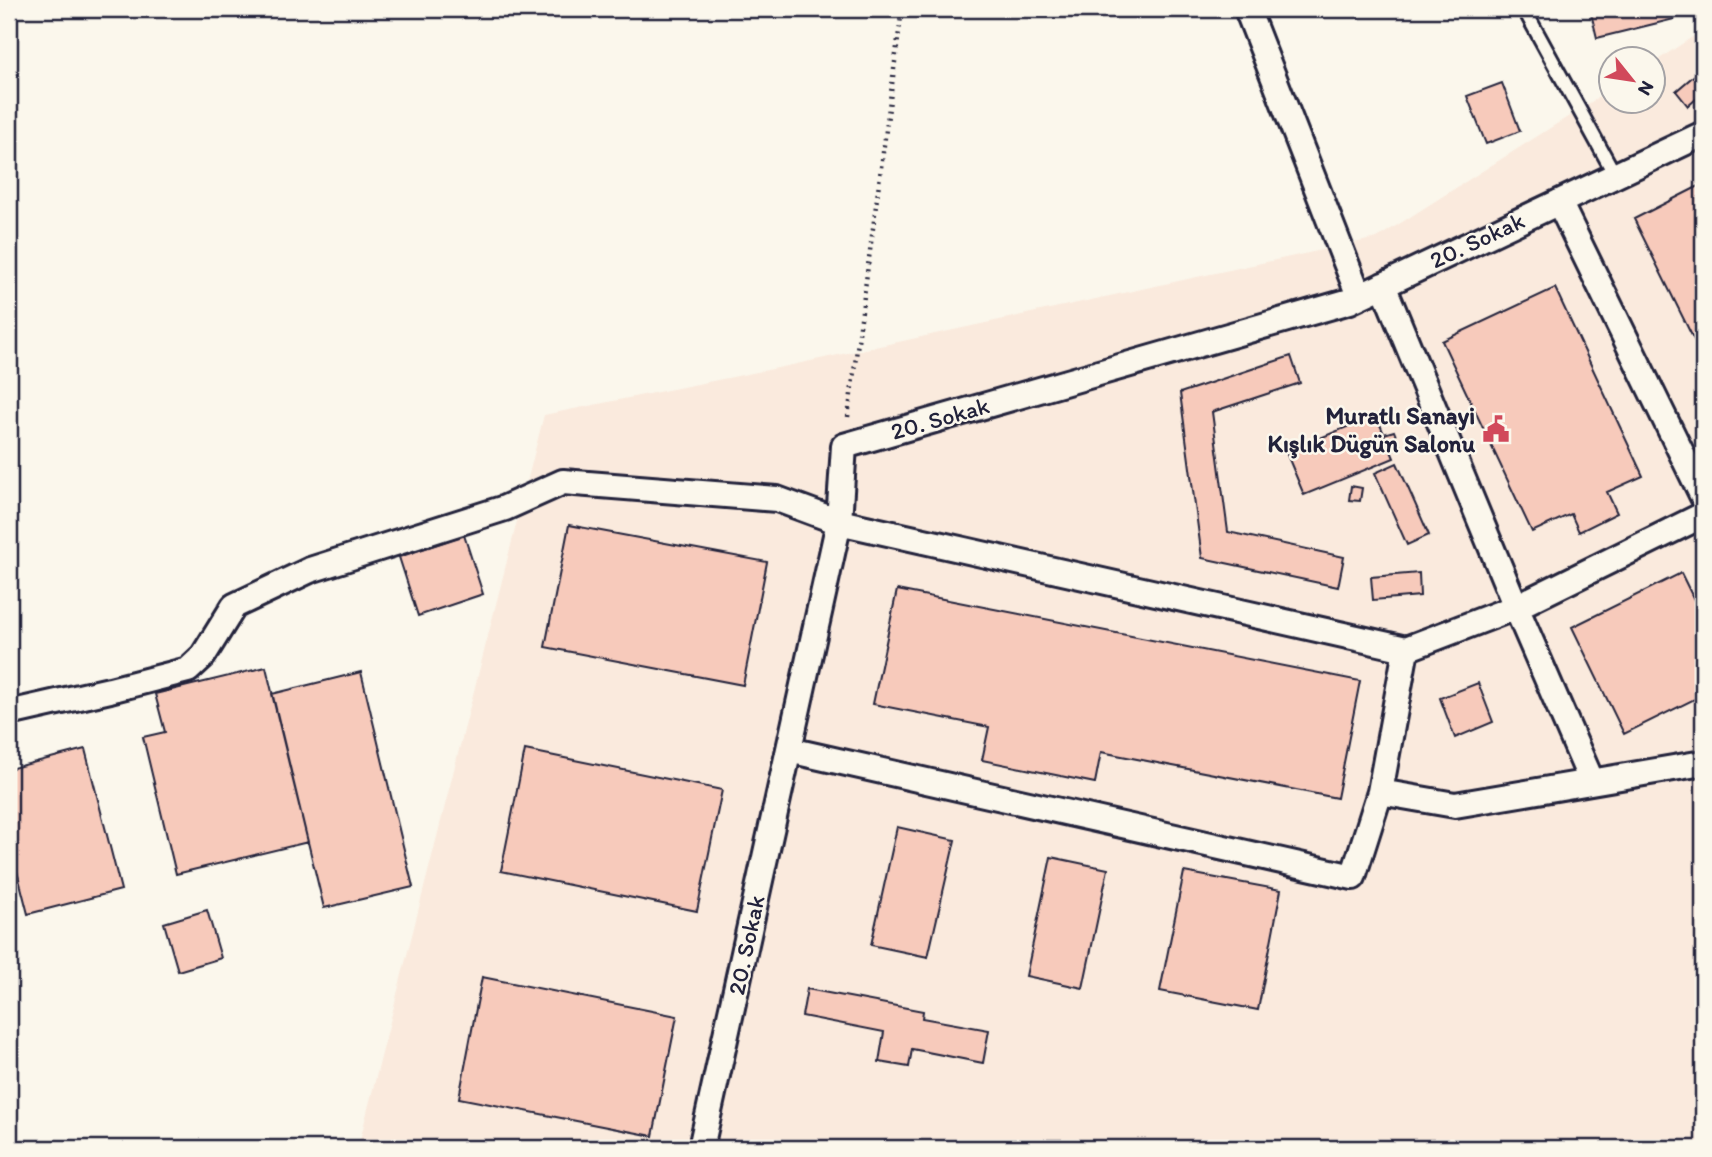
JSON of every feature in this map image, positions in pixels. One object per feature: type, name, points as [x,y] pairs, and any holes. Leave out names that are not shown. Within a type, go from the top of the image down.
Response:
[{"type":"street","points":[[1247,9],[1359,296]]},
{"type":"street","name":"20. Sokak","points":[[701,1148],[839,522],[844,446],[1359,296],[1703,134]]},
{"type":"street","points":[[1559,202],[1703,497]]},
{"type":"street","points":[[1382,285],[1591,780]]},
{"type":"street","points":[[9,713],[187,670],[203,656],[234,606],[310,570],[505,508],[563,482],[777,499],[839,522],[1406,649],[1516,607],[1703,515]]},
{"type":"street","points":[[789,750],[1353,877],[1380,792],[1406,649]]},
{"type":"street","points":[[1380,792],[1455,805],[1703,763]]},
{"type":"lane","points":[[1524,9],[1615,175]]},
{"type":"path","points":[[844,446],[902,9]]},
{"type":"shaded area","points":[[1703,30],[1703,1148],[358,1148],[544,415],[792,365],[1377,238],[1596,99],[1596,116],[1666,116],[1666,54]]},
{"type":"building","points":[[1590,9],[1671,9],[1674,19],[1597,38]]},
{"type":"building","points":[[1703,68],[1703,93],[1688,106],[1676,91]]},
{"type":"building","points":[[1502,83],[1520,131],[1486,144],[1467,96]]},
{"type":"building","points":[[1703,184],[1703,358],[1634,219]]},
{"type":"building","points":[[1555,288],[1643,476],[1607,492],[1617,513],[1579,532],[1571,514],[1532,532],[1442,341]]},
{"type":"building","points":[[1291,356],[1300,383],[1212,412],[1228,532],[1344,557],[1338,587],[1202,558],[1180,393]]},
{"type":"building","points":[[1376,415],[1394,458],[1304,495],[1286,452]]},
{"type":"building","points":[[1394,431],[1400,446],[1391,450],[1384,434]]},
{"type":"building","points":[[1397,463],[1429,535],[1407,545],[1375,473]]},
{"type":"building","points":[[1351,486],[1362,488],[1360,501],[1349,500]]},
{"type":"building","points":[[569,525],[767,562],[743,685],[545,647]]},
{"type":"building","points":[[464,535],[483,594],[418,616],[399,557]]},
{"type":"building","points":[[1419,573],[1420,596],[1373,600],[1371,577]]},
{"type":"building","points":[[1681,573],[1703,618],[1703,695],[1624,734],[1572,627]]},
{"type":"building","points":[[897,590],[1360,681],[1337,798],[1101,752],[1095,783],[982,760],[989,727],[873,704]]},
{"type":"building","points":[[266,667],[308,842],[176,874],[143,737],[165,732],[155,694]]},
{"type":"building","points":[[361,672],[413,887],[324,908],[272,694]]},
{"type":"building","points":[[1478,683],[1493,722],[1455,738],[1440,698]]},
{"type":"building","points":[[85,749],[121,890],[28,914],[9,840],[9,769]]},
{"type":"building","points":[[525,750],[722,790],[697,911],[501,871]]},
{"type":"building","points":[[897,827],[955,840],[928,957],[871,945]]},
{"type":"building","points":[[1051,857],[1108,869],[1083,988],[1026,976]]},
{"type":"building","points":[[1184,872],[1281,890],[1258,1010],[1160,991]]},
{"type":"building","points":[[207,910],[221,958],[178,971],[164,923]]},
{"type":"building","points":[[482,977],[677,1016],[653,1136],[459,1098]]},
{"type":"building","points":[[807,989],[923,1011],[922,1018],[989,1030],[983,1063],[912,1049],[909,1067],[879,1062],[884,1032],[802,1016]]},
{"type":"place","name":"Muratlı Sanayi Kışlık Dügün Salonu","points":[[1496,429]]}]
